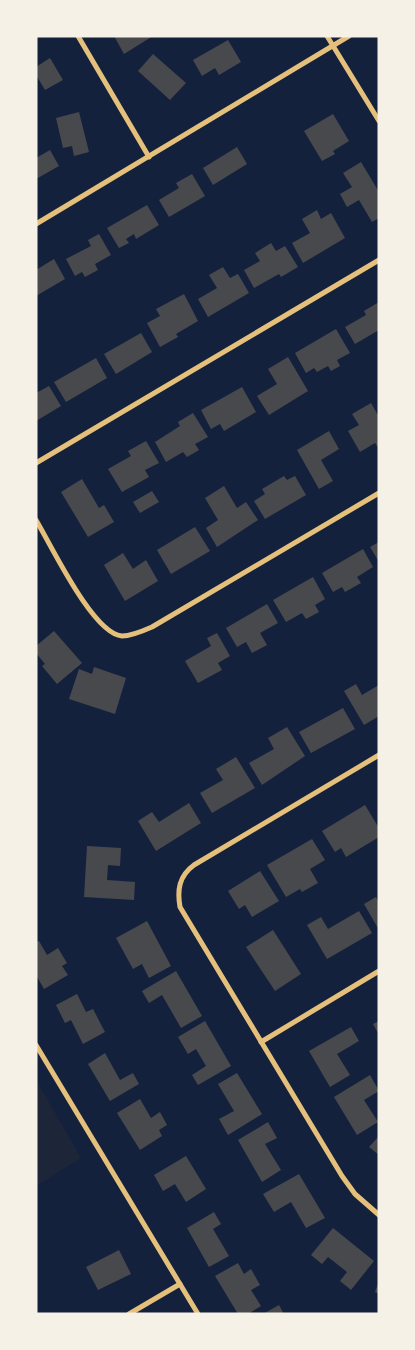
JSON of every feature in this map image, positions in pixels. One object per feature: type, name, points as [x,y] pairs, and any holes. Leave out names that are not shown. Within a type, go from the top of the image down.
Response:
[{"type":"street","points":[[78,36],[149,156]]},
{"type":"street","points":[[327,36],[379,121]]},
{"type":"street","points":[[36,224],[349,36]]},
{"type":"street","points":[[36,463],[379,260]]},
{"type":"street","points":[[36,520],[92,615],[105,629],[122,636],[152,627],[379,493]]},
{"type":"street","points":[[379,755],[194,865],[185,872],[177,892],[180,907],[342,1176],[355,1194],[379,1215]]},
{"type":"street","points":[[261,1042],[379,971]]},
{"type":"street","points":[[36,1045],[198,1314]]},
{"type":"street","points":[[129,1314],[180,1284]]},
{"type":"shaded area","points":[[36,1080],[81,1158],[36,1186]]},
{"type":"building","points":[[114,36],[153,36],[124,54]]},
{"type":"building","points":[[228,40],[241,62],[219,75],[215,68],[202,76],[193,60]]},
{"type":"building","points":[[153,54],[186,83],[170,100],[138,71]]},
{"type":"building","points":[[50,58],[63,80],[45,90],[36,75],[36,67]]},
{"type":"building","points":[[79,112],[89,152],[74,156],[72,146],[63,148],[56,118]]},
{"type":"building","points":[[333,114],[349,141],[333,151],[335,154],[322,161],[304,131]]},
{"type":"building","points":[[237,147],[247,164],[213,185],[203,168]]},
{"type":"building","points":[[50,150],[59,166],[36,179],[36,158]]},
{"type":"building","points":[[361,162],[379,192],[379,218],[372,222],[359,200],[347,207],[340,194],[352,187],[343,173]]},
{"type":"building","points":[[192,174],[205,196],[169,217],[159,200],[179,188],[176,183]]},
{"type":"building","points":[[147,205],[159,225],[136,239],[134,234],[126,239],[129,243],[119,248],[107,228]]},
{"type":"building","points":[[317,210],[321,219],[331,213],[345,238],[303,263],[292,243],[310,233],[302,219]]},
{"type":"building","points":[[99,234],[111,255],[95,264],[98,270],[85,277],[82,272],[75,276],[66,259],[91,246],[88,240]]},
{"type":"building","points":[[271,243],[276,251],[285,246],[298,267],[281,277],[279,274],[254,288],[244,270],[260,261],[255,253]]},
{"type":"building","points":[[54,259],[65,279],[36,296],[36,270]]},
{"type":"building","points":[[223,267],[230,278],[238,274],[249,293],[208,317],[198,299],[217,288],[209,275]]},
{"type":"building","points":[[184,294],[198,321],[176,334],[178,337],[160,347],[147,323],[160,316],[156,309]]},
{"type":"building","points":[[379,302],[379,330],[355,344],[345,327],[366,315],[364,311]]},
{"type":"building","points":[[336,329],[350,353],[337,360],[340,366],[331,371],[328,366],[317,372],[314,368],[306,373],[295,353]]},
{"type":"building","points":[[141,333],[152,352],[116,374],[104,354]]},
{"type":"building","points":[[288,357],[308,391],[269,415],[257,396],[277,384],[268,369]]},
{"type":"building","points":[[96,358],[107,378],[66,402],[54,382]]},
{"type":"building","points":[[49,386],[61,406],[36,421],[36,393]]},
{"type":"building","points":[[242,387],[256,412],[224,431],[220,424],[211,429],[201,410]]},
{"type":"building","points":[[371,403],[379,417],[379,449],[375,443],[360,452],[348,431],[359,425],[352,414]]},
{"type":"building","points":[[193,413],[208,437],[195,444],[199,450],[187,457],[183,452],[166,462],[155,442],[180,426],[178,422]]},
{"type":"building","points":[[329,431],[339,449],[321,460],[333,481],[319,489],[297,450]]},
{"type":"building","points":[[146,441],[159,463],[145,470],[149,477],[122,492],[108,469],[131,456],[128,451]]},
{"type":"building","points":[[284,476],[287,480],[295,476],[306,495],[265,519],[254,501],[265,494],[262,489]]},
{"type":"building","points":[[82,479],[99,508],[104,505],[114,522],[88,537],[61,492]]},
{"type":"building","points":[[224,486],[237,508],[246,502],[258,520],[217,547],[206,528],[218,520],[205,498]]},
{"type":"building","points":[[152,491],[159,502],[140,513],[133,502]]},
{"type":"building","points":[[195,527],[210,551],[171,574],[157,550]]},
{"type":"building","points":[[379,542],[379,562],[370,547]]},
{"type":"building","points":[[363,549],[373,567],[357,577],[361,583],[345,592],[342,587],[333,592],[322,573]]},
{"type":"building","points":[[123,553],[133,569],[146,560],[158,581],[125,601],[104,565]]},
{"type":"building","points":[[313,577],[325,599],[315,605],[319,612],[306,619],[302,613],[286,622],[273,600]]},
{"type":"building","points":[[267,604],[278,623],[260,633],[267,645],[252,653],[246,642],[237,647],[226,628]]},
{"type":"building","points":[[54,631],[82,663],[57,684],[42,666],[45,664],[36,653],[36,646]]},
{"type":"building","points":[[217,633],[230,656],[218,663],[222,670],[198,683],[185,661],[211,646],[207,638]]},
{"type":"building","points":[[94,667],[126,678],[115,714],[69,699],[79,669],[92,674]]},
{"type":"building","points":[[356,684],[362,695],[379,685],[379,716],[364,725],[344,691]]},
{"type":"building","points":[[343,708],[355,729],[311,753],[299,732]]},
{"type":"building","points":[[287,727],[305,756],[262,785],[249,763],[274,749],[268,738]]},
{"type":"building","points":[[236,757],[255,788],[212,813],[200,793],[223,780],[216,769]]},
{"type":"building","points":[[189,803],[201,823],[156,851],[138,821],[152,812],[159,822]]},
{"type":"building","points":[[365,805],[379,828],[379,837],[346,857],[341,848],[335,852],[322,831]]},
{"type":"building","points":[[312,839],[325,860],[310,869],[318,883],[302,892],[300,889],[286,897],[267,865]]},
{"type":"building","points":[[87,846],[121,848],[120,866],[108,865],[107,880],[135,882],[134,900],[84,897]]},
{"type":"building","points":[[260,871],[279,901],[252,917],[245,905],[239,909],[228,891]]},
{"type":"building","points":[[376,897],[379,903],[379,930],[364,904]]},
{"type":"building","points":[[359,911],[372,933],[327,959],[307,925],[321,917],[328,929]]},
{"type":"building","points":[[147,921],[171,966],[149,978],[142,964],[133,969],[116,938]]},
{"type":"building","points":[[273,930],[301,974],[275,991],[246,947]]},
{"type":"building","points":[[39,941],[47,955],[58,948],[67,963],[62,966],[68,975],[44,989],[36,975],[36,942]]},
{"type":"building","points":[[176,971],[202,1016],[181,1028],[162,995],[149,1003],[142,991]]},
{"type":"building","points":[[77,994],[86,1012],[93,1009],[105,1032],[83,1044],[71,1020],[65,1023],[56,1005]]},
{"type":"building","points":[[205,1021],[231,1066],[198,1085],[192,1075],[206,1066],[196,1049],[188,1054],[178,1037]]},
{"type":"building","points":[[379,1021],[379,1035],[373,1024]]},
{"type":"building","points":[[351,1027],[359,1041],[337,1054],[350,1075],[330,1087],[309,1051]]},
{"type":"building","points":[[105,1053],[120,1080],[133,1073],[139,1084],[110,1101],[88,1064]]},
{"type":"building","points":[[237,1073],[262,1114],[228,1135],[219,1119],[234,1111],[218,1084]]},
{"type":"building","points":[[370,1075],[379,1091],[364,1100],[378,1122],[357,1135],[334,1097]]},
{"type":"building","points":[[140,1099],[151,1118],[160,1112],[167,1125],[159,1130],[162,1136],[140,1150],[117,1113]]},
{"type":"building","points":[[268,1122],[277,1138],[265,1144],[281,1170],[262,1182],[238,1140]]},
{"type":"building","points":[[379,1136],[379,1155],[369,1147]]},
{"type":"building","points":[[186,1156],[206,1189],[186,1202],[175,1184],[163,1191],[154,1175]]},
{"type":"building","points":[[299,1174],[325,1218],[306,1228],[291,1202],[274,1212],[263,1194]]},
{"type":"building","points":[[214,1212],[221,1224],[213,1229],[229,1256],[209,1267],[187,1228]]},
{"type":"building","points":[[333,1228],[374,1261],[351,1290],[340,1281],[347,1272],[328,1257],[322,1264],[311,1255]]},
{"type":"building","points":[[119,1250],[131,1274],[98,1290],[86,1267]]},
{"type":"building","points":[[238,1263],[244,1274],[251,1269],[260,1285],[251,1290],[261,1306],[248,1314],[238,1314],[215,1276]]},
{"type":"building","points":[[379,1281],[379,1294],[375,1292]]},
{"type":"building","points":[[279,1305],[284,1314],[263,1314]]}]
